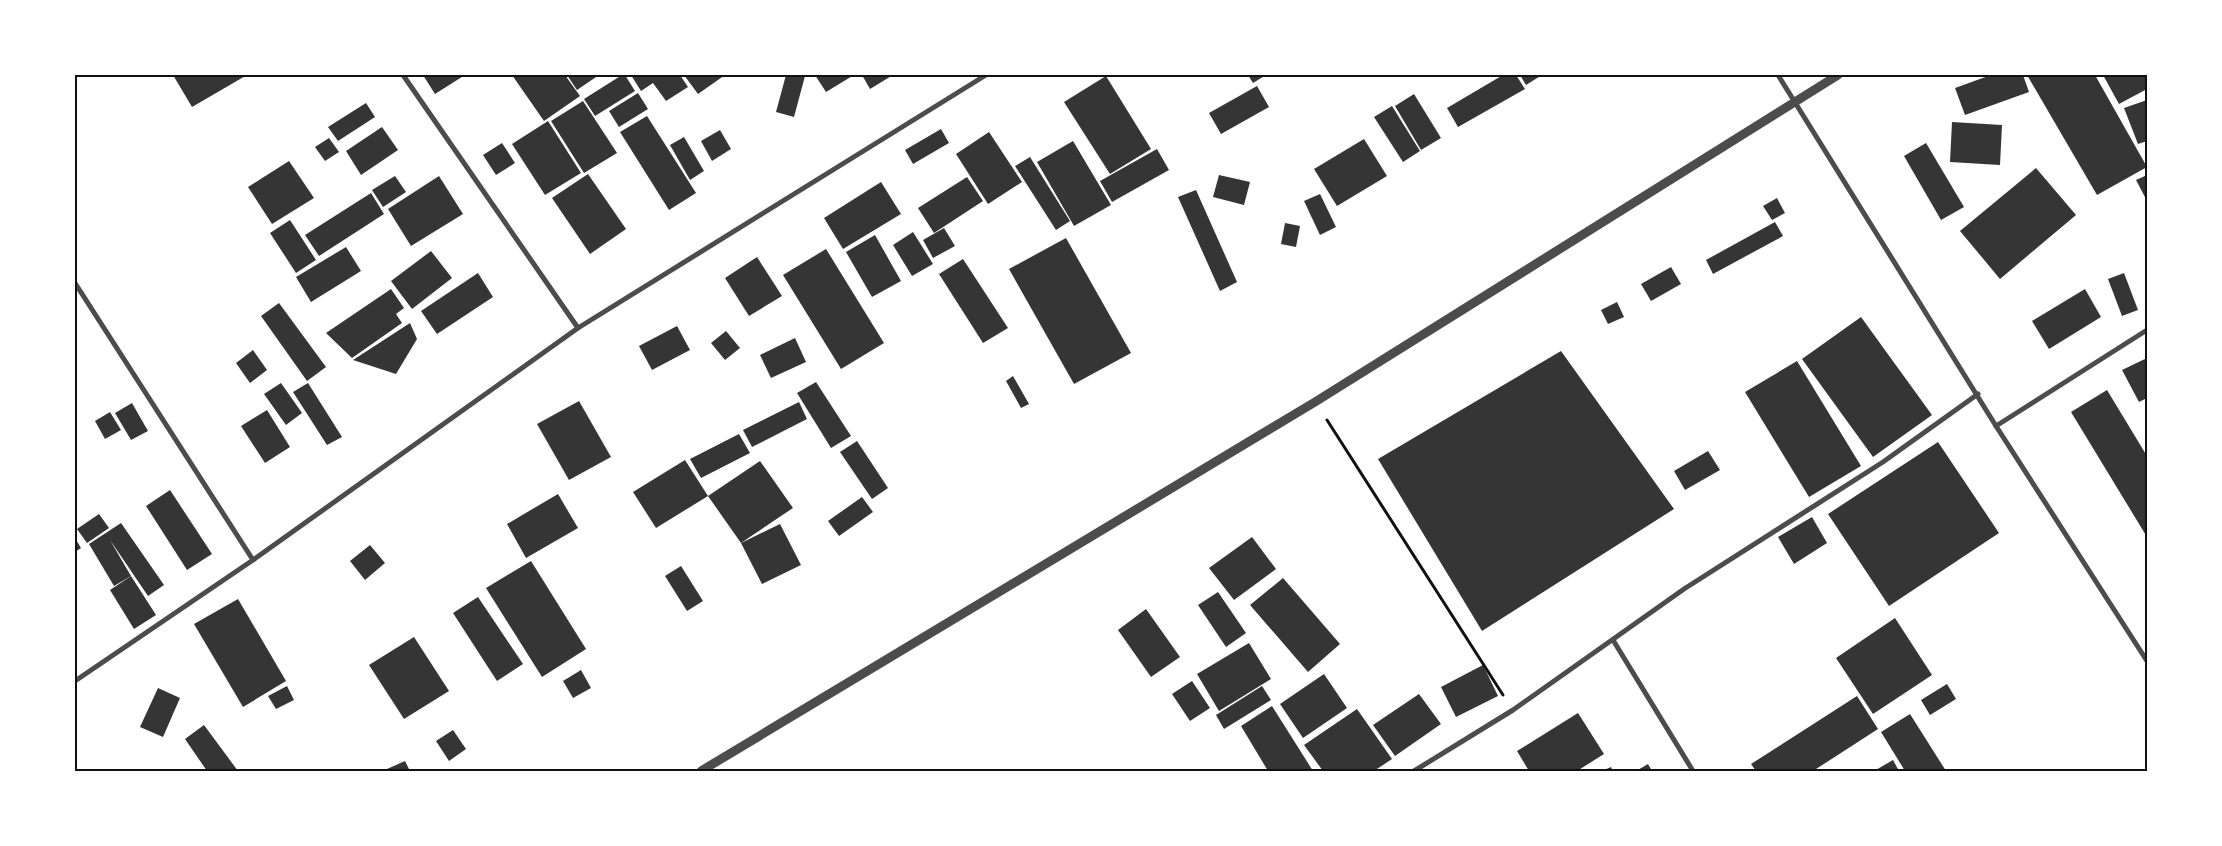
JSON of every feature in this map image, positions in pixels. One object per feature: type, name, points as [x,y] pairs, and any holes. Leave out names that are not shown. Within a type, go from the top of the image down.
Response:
[{"type":"street","points":[[403,75],[578,328]]},
{"type":"street","points":[[75,681],[253,560],[578,328],[986,75]]},
{"type":"street","points":[[1778,75],[1978,394],[1996,426],[2147,661]]},
{"type":"street","points":[[701,771],[1316,402],[1838,75]]},
{"type":"street","points":[[75,282],[253,560]]},
{"type":"street","points":[[1996,426],[2147,330]]},
{"type":"street","points":[[1414,771],[1513,710],[1684,590],[1883,462],[1978,394]]},
{"type":"street","points":[[1613,640],[1693,771]]},
{"type":"path","points":[[1316,402],[1513,710]]},
{"type":"building","points":[[173,75],[247,75],[192,107]]},
{"type":"building","points":[[423,75],[465,75],[435,94]]},
{"type":"building","points":[[512,75],[565,75],[580,96],[544,121]]},
{"type":"building","points":[[567,75],[599,75],[577,90]]},
{"type":"building","points":[[622,75],[625,75],[635,91],[595,116],[584,99]]},
{"type":"building","points":[[631,75],[680,75],[688,87],[666,101],[653,83],[641,91]]},
{"type":"building","points":[[684,75],[725,75],[698,94]]},
{"type":"building","points":[[786,75],[805,76],[794,117],[776,112]]},
{"type":"building","points":[[815,75],[854,75],[826,92]]},
{"type":"building","points":[[862,75],[893,75],[870,89]]},
{"type":"building","points":[[1248,75],[1266,75],[1253,83]]},
{"type":"building","points":[[1503,75],[1516,75],[1525,89],[1458,127],[1447,108]]},
{"type":"building","points":[[1520,75],[1542,75],[1526,85]]},
{"type":"building","points":[[1991,75],[2023,75],[2029,92],[1965,115],[1955,88]]},
{"type":"building","points":[[2027,75],[2095,75],[2147,167],[2097,195]]},
{"type":"building","points":[[2103,75],[2147,75],[2147,89],[2119,104]]},
{"type":"building","points":[[1106,76],[1151,149],[1110,174],[1064,102]]},
{"type":"building","points":[[1257,86],[1269,107],[1221,134],[1209,113]]},
{"type":"building","points":[[638,93],[648,109],[619,127],[609,111]]},
{"type":"building","points":[[1414,94],[1441,138],[1421,150],[1395,106]]},
{"type":"building","points":[[2147,100],[2147,141],[2138,144],[2124,108]]},
{"type":"building","points":[[583,101],[617,153],[584,173],[551,121]]},
{"type":"building","points":[[366,103],[375,117],[338,141],[328,127]]},
{"type":"building","points":[[1392,106],[1420,151],[1403,162],[1374,117]]},
{"type":"building","points":[[647,116],[696,193],[669,210],[620,132]]},
{"type":"building","points":[[548,121],[581,173],[545,195],[512,144]]},
{"type":"building","points":[[1952,122],[2002,125],[2000,165],[1950,162]]},
{"type":"building","points":[[382,127],[398,150],[361,175],[346,151]]},
{"type":"building","points":[[941,129],[949,143],[913,164],[905,150]]},
{"type":"building","points":[[720,130],[731,149],[712,161],[701,141]]},
{"type":"building","points":[[989,132],[1022,182],[988,204],[956,154]]},
{"type":"building","points":[[684,137],[704,171],[690,180],[670,145]]},
{"type":"building","points":[[329,138],[339,152],[325,161],[315,147]]},
{"type":"building","points":[[1364,139],[1387,176],[1337,206],[1314,169]]},
{"type":"building","points":[[1073,141],[1111,205],[1074,226],[1037,162]]},
{"type":"building","points":[[502,143],[515,163],[496,175],[483,155]]},
{"type":"building","points":[[1926,143],[1964,207],[1941,220],[1904,156]]},
{"type":"building","points":[[1157,149],[1169,170],[1112,202],[1100,181]]},
{"type":"building","points":[[1030,157],[1070,221],[1056,230],[1015,166]]},
{"type":"building","points":[[289,161],[314,198],[272,224],[248,187]]},
{"type":"building","points":[[2036,168],[2076,215],[2000,279],[1960,231]]},
{"type":"building","points":[[588,174],[626,229],[590,254],[552,198]]},
{"type":"building","points":[[1219,175],[1250,182],[1244,205],[1213,197]]},
{"type":"building","points":[[2147,175],[2147,201],[2136,180]]},
{"type":"building","points":[[395,176],[406,192],[383,207],[372,190]]},
{"type":"building","points":[[439,176],[463,214],[411,246],[388,209]]},
{"type":"building","points":[[967,177],[983,201],[934,233],[918,208]]},
{"type":"building","points":[[881,182],[901,214],[843,249],[824,218]]},
{"type":"building","points":[[1196,190],[1237,282],[1220,291],[1178,197]]},
{"type":"building","points":[[371,193],[384,214],[319,256],[305,235]]},
{"type":"building","points":[[1320,194],[1336,227],[1320,235],[1304,201]]},
{"type":"building","points":[[1777,198],[1785,213],[1772,220],[1763,206]]},
{"type":"building","points":[[290,220],[316,260],[296,273],[270,233]]},
{"type":"building","points":[[1775,222],[1783,236],[1713,274],[1706,260]]},
{"type":"building","points":[[1285,223],[1300,226],[1296,247],[1281,244]]},
{"type":"building","points":[[944,228],[955,246],[933,258],[923,240]]},
{"type":"building","points":[[913,232],[933,264],[912,276],[893,245]]},
{"type":"building","points":[[875,235],[901,281],[872,297],[846,252]]},
{"type":"building","points":[[1066,238],[1131,353],[1074,384],[1009,269]]},
{"type":"building","points":[[346,247],[361,271],[311,302],[296,277]]},
{"type":"building","points":[[826,249],[884,343],[841,369],[783,275]]},
{"type":"building","points":[[431,251],[452,278],[412,309],[391,281]]},
{"type":"building","points":[[757,257],[782,296],[749,316],[725,278]]},
{"type":"building","points":[[963,259],[1008,328],[983,343],[939,274]]},
{"type":"building","points":[[1671,267],[1681,284],[1651,301],[1641,284]]},
{"type":"building","points":[[478,273],[493,297],[437,334],[421,311]]},
{"type":"building","points":[[2124,273],[2138,310],[2122,316],[2108,279]]},
{"type":"building","points":[[391,289],[404,308],[396,314],[402,323],[352,358],[326,333]]},
{"type":"building","points":[[2085,289],[2101,317],[2049,349],[2032,321]]},
{"type":"building","points":[[1617,302],[1624,317],[1608,324],[1601,310]]},
{"type":"building","points":[[279,303],[326,367],[307,381],[261,316]]},
{"type":"building","points":[[1861,317],[1932,415],[1873,457],[1802,359]]},
{"type":"building","points":[[410,323],[417,339],[396,374],[353,360]]},
{"type":"building","points":[[677,326],[690,350],[652,370],[639,346]]},
{"type":"building","points":[[726,331],[740,348],[725,360],[711,343]]},
{"type":"building","points":[[795,338],[806,362],[771,378],[760,355]]},
{"type":"building","points":[[253,350],[267,370],[250,383],[236,363]]},
{"type":"building","points":[[1561,351],[1674,509],[1482,631],[1378,459]]},
{"type":"building","points":[[2147,358],[2147,398],[2139,402],[2122,370]]},
{"type":"building","points":[[1797,361],[1861,466],[1809,497],[1745,392]]},
{"type":"building","points":[[1013,376],[1029,404],[1021,408],[1006,381]]},
{"type":"building","points":[[816,382],[851,436],[831,448],[797,393]]},
{"type":"building","points":[[281,383],[302,413],[286,425],[264,394]]},
{"type":"building","points":[[308,383],[342,437],[327,445],[293,392]]},
{"type":"building","points":[[2107,390],[2147,456],[2147,537],[2071,412]]},
{"type":"building","points":[[579,401],[611,457],[569,480],[537,424]]},
{"type":"building","points":[[799,402],[807,419],[752,447],[743,430]]},
{"type":"building","points":[[132,403],[148,431],[131,440],[115,413]]},
{"type":"building","points":[[267,410],[290,447],[265,463],[241,426]]},
{"type":"building","points":[[110,412],[121,430],[105,439],[95,421]]},
{"type":"building","points":[[739,434],[750,453],[701,478],[690,459]]},
{"type":"building","points":[[857,441],[888,488],[872,499],[840,452]]},
{"type":"building","points":[[1938,442],[1999,533],[1889,606],[1828,514]]},
{"type":"building","points":[[1708,451],[1720,470],[1685,490],[1674,471]]},
{"type":"building","points":[[685,460],[708,496],[656,528],[633,492]]},
{"type":"building","points":[[760,461],[793,508],[741,543],[708,496]]},
{"type":"building","points":[[170,490],[212,554],[187,570],[146,506]]},
{"type":"building","points":[[558,494],[578,528],[526,558],[507,524]]},
{"type":"building","points":[[862,497],[873,512],[839,536],[828,521]]},
{"type":"building","points":[[99,514],[109,528],[87,543],[77,529]]},
{"type":"building","points":[[1812,517],[1827,543],[1794,564],[1778,537]]},
{"type":"building","points":[[121,523],[164,585],[148,596],[110,540],[131,576],[114,586],[89,544]]},
{"type":"building","points":[[780,524],[801,565],[762,584],[741,543]]},
{"type":"building","points":[[1252,537],[1276,569],[1234,600],[1209,568]]},
{"type":"building","points":[[75,538],[81,548],[75,552]]},
{"type":"building","points":[[370,545],[385,563],[365,580],[350,561]]},
{"type":"building","points":[[531,561],[586,649],[542,677],[486,588]]},
{"type":"building","points":[[681,566],[703,601],[687,611],[665,576]]},
{"type":"building","points":[[131,576],[156,615],[134,629],[110,590]]},
{"type":"building","points":[[1283,578],[1340,644],[1308,672],[1250,605]]},
{"type":"building","points":[[1218,592],[1246,633],[1226,647],[1198,605]]},
{"type":"building","points":[[478,597],[523,664],[497,681],[453,613]]},
{"type":"building","points":[[238,599],[286,681],[243,707],[194,624]]},
{"type":"building","points":[[1146,609],[1180,657],[1151,677],[1118,630]]},
{"type":"building","points":[[1895,618],[1932,675],[1873,714],[1836,658]]},
{"type":"building","points":[[414,637],[449,691],[404,719],[369,665]]},
{"type":"building","points":[[1249,643],[1271,679],[1219,711],[1197,674]]},
{"type":"building","points":[[1483,665],[1498,696],[1456,717],[1441,687]]},
{"type":"building","points":[[581,670],[591,688],[573,698],[563,681]]},
{"type":"building","points":[[1324,674],[1347,708],[1303,738],[1280,704]]},
{"type":"building","points":[[1192,681],[1210,708],[1190,721],[1172,694]]},
{"type":"building","points":[[1947,684],[1956,699],[1930,715],[1921,700]]},
{"type":"building","points":[[287,686],[294,700],[276,709],[268,696]]},
{"type":"building","points":[[1262,686],[1271,700],[1224,729],[1216,715]]},
{"type":"building","points":[[158,688],[180,698],[163,737],[140,727]]},
{"type":"building","points":[[1419,694],[1441,724],[1395,756],[1373,725]]},
{"type":"building","points":[[1857,696],[1878,729],[1813,771],[1756,771],[1751,764]]},
{"type":"building","points":[[1272,706],[1313,771],[1268,771],[1241,726]]},
{"type":"building","points":[[1357,709],[1392,759],[1374,771],[1323,771],[1304,745]]},
{"type":"building","points":[[1578,713],[1604,754],[1577,771],[1529,771],[1517,751]]},
{"type":"building","points":[[1910,714],[1946,771],[1905,771],[1881,732]]},
{"type":"building","points":[[204,725],[238,771],[207,771],[185,739]]},
{"type":"building","points":[[453,730],[466,749],[449,761],[436,741]]},
{"type":"building","points":[[1893,760],[1899,771],[1874,771]]},
{"type":"building","points":[[405,761],[410,771],[388,771],[387,769]]},
{"type":"building","points":[[1648,764],[1652,771],[1636,771]]},
{"type":"building","points":[[1611,767],[1613,771],[1602,771]]}]
